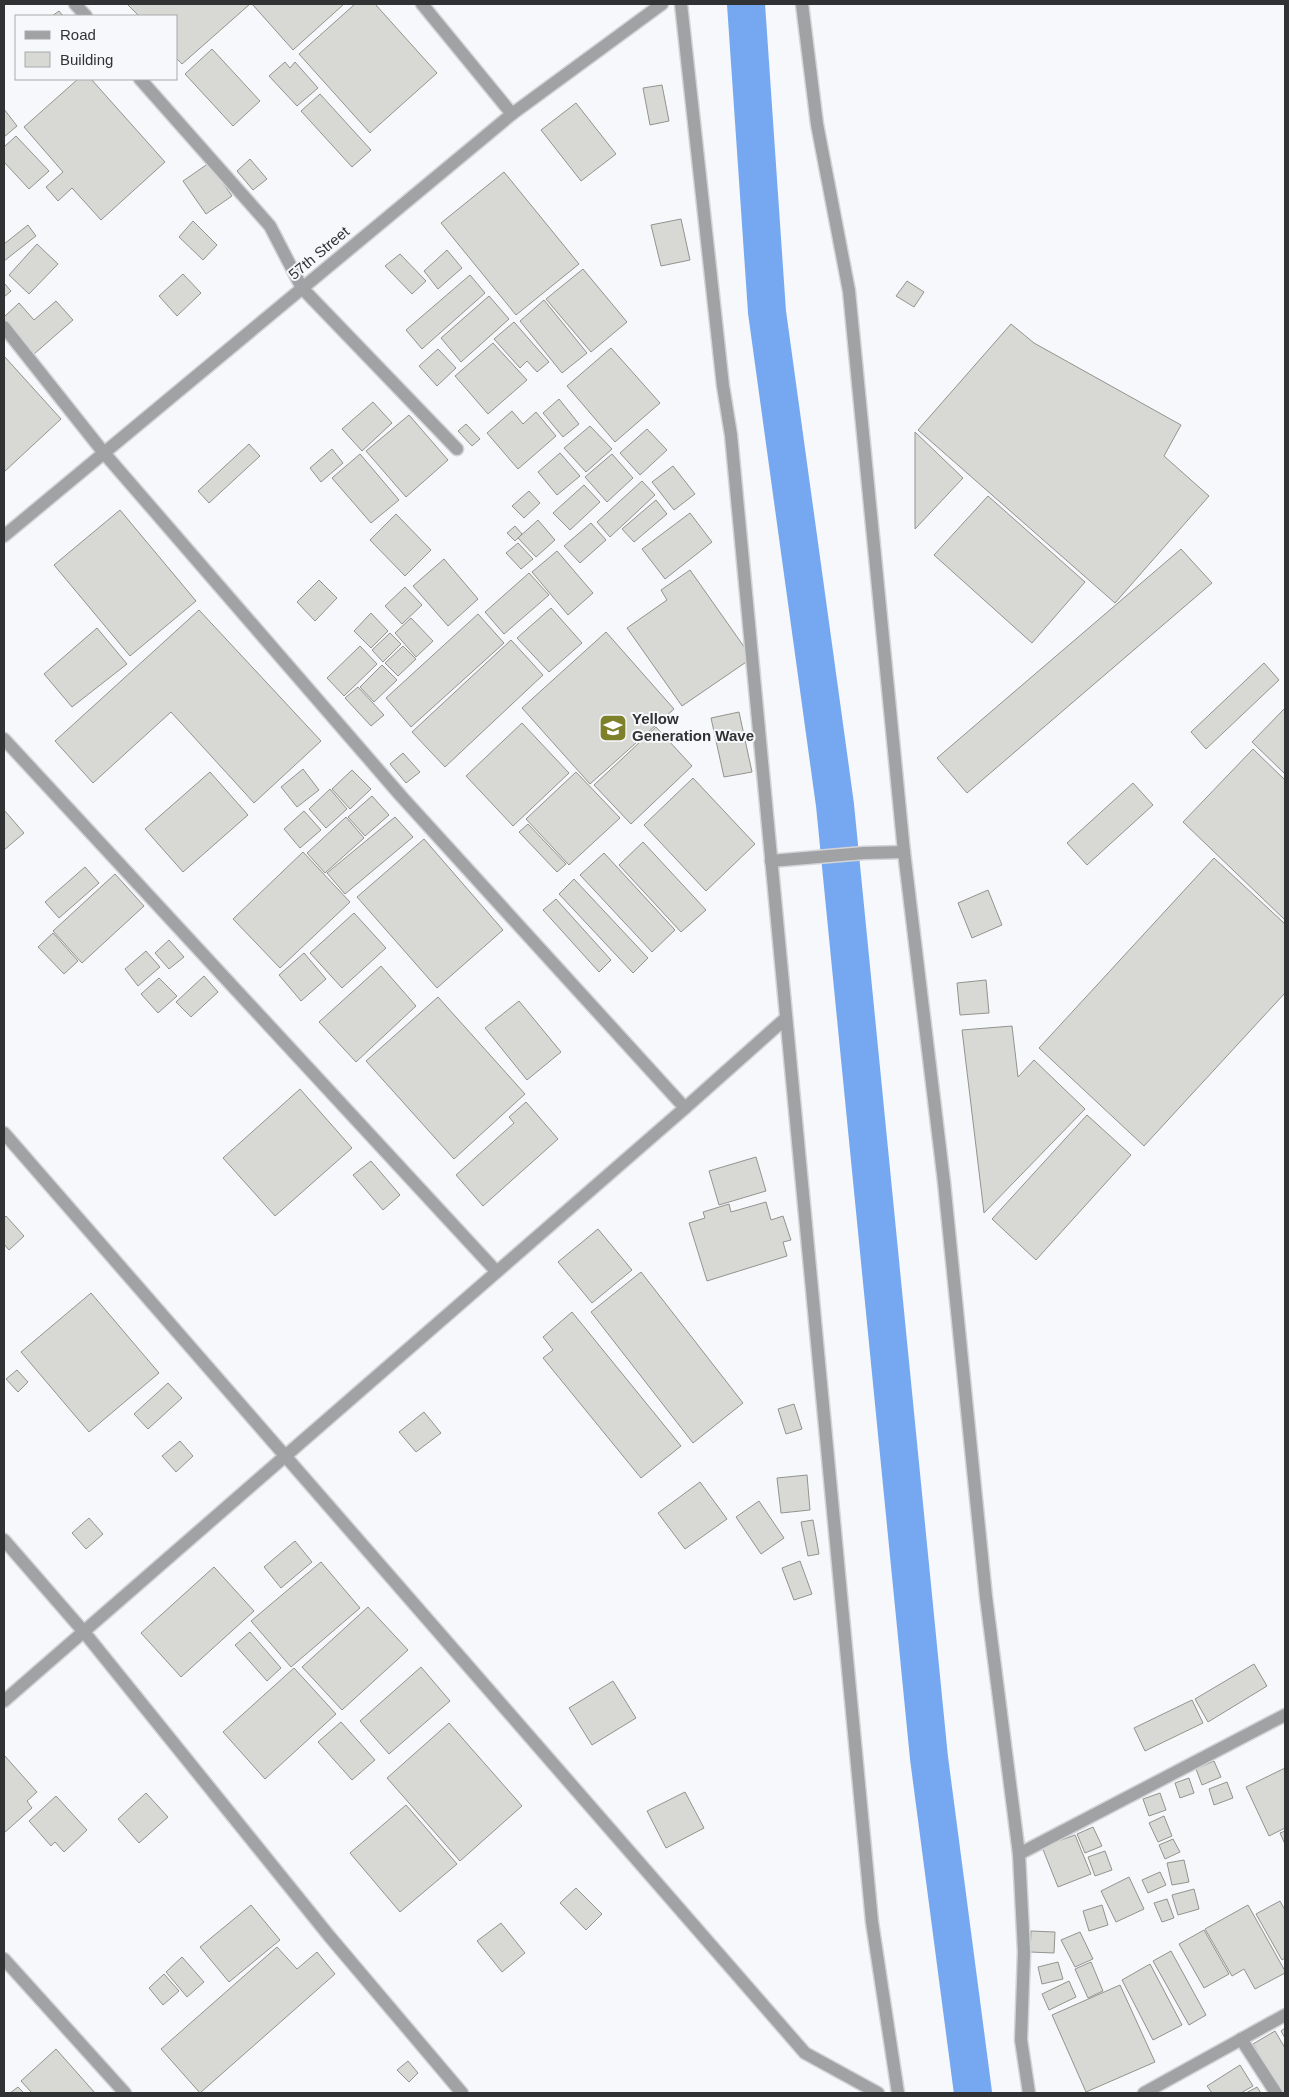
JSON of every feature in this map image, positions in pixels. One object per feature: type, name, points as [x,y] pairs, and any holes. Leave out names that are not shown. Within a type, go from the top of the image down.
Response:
[{"type":"street","points":[[74,4],[85,15]]},
{"type":"street","points":[[422,4],[512,114]]},
{"type":"street","name":"57th Street","points":[[4,536],[512,114],[662,4]]},
{"type":"street","points":[[681,4],[730,435],[872,1922],[898,2093]]},
{"type":"street","points":[[802,4],[816,124],[849,291],[904,852],[944,1182],[986,1597],[1019,1854],[1024,1952],[1022,2040],[1029,2093]]},
{"type":"street","points":[[141,80],[270,226],[302,288],[457,449]]},
{"type":"street","points":[[4,327],[104,453],[401,796],[685,1108]]},
{"type":"street","points":[[4,739],[496,1271]]},
{"type":"street","points":[[771,861],[864,852],[904,852]]},
{"type":"street","points":[[4,1701],[786,1018]]},
{"type":"street","points":[[4,1133],[805,2053],[878,2093]]},
{"type":"street","points":[[4,1540],[84,1632],[330,1937],[462,2093]]},
{"type":"street","points":[[1019,1854],[1285,1715]]},
{"type":"street","points":[[4,1959],[125,2093]]},
{"type":"street","points":[[1144,2093],[1285,2015]]},
{"type":"street","points":[[1241,2039],[1276,2093]]},
{"type":"building","points":[[127,4],[250,4],[182,64],[178,60],[178,15],[138,15]]},
{"type":"building","points":[[252,4],[344,4],[293,50]]},
{"type":"building","points":[[355,4],[375,4],[437,73],[370,133],[299,54]]},
{"type":"building","points":[[59,11],[62,15],[53,15]]},
{"type":"building","points":[[212,49],[260,101],[233,126],[185,74]]},
{"type":"building","points":[[285,62],[290,68],[295,62],[318,88],[297,106],[269,76]]},
{"type":"building","points":[[77,80],[92,80],[165,162],[101,220],[72,188],[58,201],[46,187],[63,172],[24,127]]},
{"type":"building","points":[[662,85],[669,121],[650,125],[643,88]]},
{"type":"building","points":[[320,94],[371,150],[352,167],[301,111]]},
{"type":"building","points":[[576,103],[616,154],[581,181],[541,130]]},
{"type":"building","points":[[4,109],[17,126],[4,137]]},
{"type":"building","points":[[16,136],[49,171],[29,189],[4,162],[4,147]]},
{"type":"building","points":[[250,159],[267,179],[253,190],[237,171]]},
{"type":"building","points":[[209,163],[232,196],[206,214],[183,181]]},
{"type":"building","points":[[504,172],[579,264],[516,315],[441,223]]},
{"type":"building","points":[[681,219],[690,260],[661,266],[651,225]]},
{"type":"building","points":[[193,221],[217,245],[203,260],[179,237]]},
{"type":"building","points":[[28,225],[36,236],[4,261],[4,244]]},
{"type":"building","points":[[37,244],[58,264],[29,294],[9,275]]},
{"type":"building","points":[[447,250],[462,268],[438,289],[424,271]]},
{"type":"building","points":[[400,254],[426,281],[412,294],[385,266]]},
{"type":"building","points":[[583,269],[627,322],[591,352],[546,299]]},
{"type":"building","points":[[183,274],[201,293],[177,316],[159,296]]},
{"type":"building","points":[[470,275],[485,293],[422,349],[406,330]]},
{"type":"building","points":[[907,281],[924,292],[914,307],[896,296]]},
{"type":"building","points":[[4,283],[11,291],[4,297]]},
{"type":"building","points":[[489,296],[509,319],[461,362],[441,338]]},
{"type":"building","points":[[544,300],[587,353],[562,373],[520,321]]},
{"type":"building","points":[[56,301],[73,320],[34,354],[4,320],[4,317],[19,303],[34,320]]},
{"type":"building","points":[[514,322],[549,362],[537,372],[527,361],[520,368],[494,339]]},
{"type":"building","points":[[1011,324],[1034,343],[1181,425],[1164,456],[1209,496],[1115,603],[918,430]]},
{"type":"building","points":[[493,343],[527,380],[488,414],[455,376]]},
{"type":"building","points":[[611,348],[660,403],[615,442],[567,386]]},
{"type":"building","points":[[438,349],[456,368],[437,386],[419,366]]},
{"type":"building","points":[[4,356],[61,419],[4,472]]},
{"type":"building","points":[[559,399],[579,424],[563,437],[543,413]]},
{"type":"building","points":[[373,402],[392,423],[362,451],[342,429]]},
{"type":"building","points":[[512,411],[523,424],[536,412],[556,436],[518,469],[487,433]]},
{"type":"building","points":[[409,415],[448,460],[406,497],[366,451]]},
{"type":"building","points":[[466,424],[480,439],[472,446],[458,431]]},
{"type":"building","points":[[590,426],[612,449],[586,472],[564,448]]},
{"type":"building","points":[[647,429],[667,450],[640,475],[620,453]]},
{"type":"building","points":[[915,432],[963,478],[915,529]]},
{"type":"building","points":[[249,444],[260,456],[209,503],[198,491]]},
{"type":"building","points":[[332,449],[343,463],[321,482],[310,468]]},
{"type":"building","points":[[560,453],[580,476],[557,495],[538,472]]},
{"type":"building","points":[[360,454],[399,500],[371,523],[332,478]]},
{"type":"building","points":[[612,454],[633,478],[607,502],[585,477]]},
{"type":"building","points":[[673,466],[695,494],[674,510],[652,482]]},
{"type":"building","points":[[642,481],[655,495],[610,537],[597,522]]},
{"type":"building","points":[[584,485],[600,502],[570,530],[553,513]]},
{"type":"building","points":[[529,491],[540,503],[524,518],[512,506]]},
{"type":"building","points":[[988,496],[1085,582],[1032,643],[934,555]]},
{"type":"building","points":[[656,500],[667,514],[634,542],[622,529]]},
{"type":"building","points":[[120,510],[196,601],[130,656],[54,565]]},
{"type":"building","points":[[690,513],[712,542],[665,579],[642,549]]},
{"type":"building","points":[[396,514],[431,550],[405,576],[370,540]]},
{"type":"building","points":[[538,520],[555,540],[536,557],[518,538]]},
{"type":"building","points":[[591,523],[606,540],[580,563],[564,546]]},
{"type":"building","points":[[515,526],[522,534],[515,541],[507,533]]},
{"type":"building","points":[[518,543],[533,559],[521,569],[506,553]]},
{"type":"building","points":[[1181,549],[1212,583],[967,793],[937,758]]},
{"type":"building","points":[[557,551],[593,593],[568,615],[532,572]]},
{"type":"building","points":[[444,559],[478,599],[448,626],[413,586]]},
{"type":"building","points":[[690,570],[752,658],[682,706],[627,628],[667,600],[661,590]]},
{"type":"building","points":[[529,573],[549,595],[504,634],[485,612]]},
{"type":"building","points":[[319,580],[337,598],[315,621],[297,602]]},
{"type":"building","points":[[405,587],[422,605],[402,624],[385,606]]},
{"type":"building","points":[[551,608],[582,643],[549,672],[517,638]]},
{"type":"building","points":[[199,610],[321,741],[254,803],[171,712],[93,783],[55,741]]},
{"type":"building","points":[[371,613],[388,631],[371,648],[354,631]]},
{"type":"building","points":[[478,614],[504,643],[411,727],[386,698]]},
{"type":"building","points":[[411,618],[433,641],[416,657],[395,633]]},
{"type":"building","points":[[97,628],[127,664],[72,707],[44,674]]},
{"type":"building","points":[[606,632],[674,709],[590,784],[522,708]]},
{"type":"building","points":[[390,633],[401,644],[383,662],[372,650]]},
{"type":"building","points":[[511,640],[543,675],[445,767],[412,732]]},
{"type":"building","points":[[360,646],[377,664],[344,696],[327,678]]},
{"type":"building","points":[[403,646],[416,659],[398,676],[385,663]]},
{"type":"building","points":[[1264,663],[1279,680],[1206,749],[1191,732]]},
{"type":"building","points":[[382,665],[397,680],[374,702],[360,687]]},
{"type":"building","points":[[358,687],[384,715],[371,726],[345,698]]},
{"type":"building","points":[[1285,708],[1285,774],[1252,742]]},
{"type":"building","points":[[739,712],[752,772],[724,777],[711,718]]},
{"type":"building","points":[[522,723],[569,773],[513,826],[466,776]]},
{"type":"building","points":[[656,727],[692,766],[631,824],[594,785]]},
{"type":"building","points":[[1253,749],[1285,780],[1285,920],[1183,822]]},
{"type":"building","points":[[403,753],[420,772],[406,783],[390,764]]},
{"type":"building","points":[[303,769],[319,790],[297,807],[281,787]]},
{"type":"building","points":[[352,770],[371,789],[350,809],[332,789]]},
{"type":"building","points":[[210,772],[248,815],[183,872],[145,829]]},
{"type":"building","points":[[576,772],[620,818],[569,865],[526,819]]},
{"type":"building","points":[[693,778],[755,844],[706,891],[644,825]]},
{"type":"building","points":[[1133,783],[1153,805],[1087,865],[1067,843]]},
{"type":"building","points":[[330,789],[347,809],[326,828],[309,809]]},
{"type":"building","points":[[372,796],[389,815],[365,836],[348,817]]},
{"type":"building","points":[[4,810],[24,833],[4,850]]},
{"type":"building","points":[[304,811],[321,830],[300,848],[284,829]]},
{"type":"building","points":[[346,817],[364,838],[325,873],[307,853]]},
{"type":"building","points":[[395,817],[413,837],[345,894],[327,873]]},
{"type":"building","points":[[528,824],[566,864],[557,872],[519,832]]},
{"type":"building","points":[[424,839],[503,930],[437,988],[357,897]]},
{"type":"building","points":[[643,842],[706,910],[681,932],[619,865]]},
{"type":"building","points":[[303,852],[350,902],[280,968],[233,919]]},
{"type":"building","points":[[604,853],[675,930],[652,952],[580,875]]},
{"type":"building","points":[[1214,858],[1285,924],[1285,993],[1144,1146],[1039,1048]]},
{"type":"building","points":[[85,867],[99,883],[59,918],[45,902]]},
{"type":"building","points":[[115,874],[144,906],[82,963],[53,931]]},
{"type":"building","points":[[574,879],[648,958],[633,973],[559,894]]},
{"type":"building","points":[[988,890],[1002,925],[972,938],[958,903]]},
{"type":"building","points":[[556,899],[611,960],[599,972],[543,910]]},
{"type":"building","points":[[354,913],[386,948],[342,988],[310,953]]},
{"type":"building","points":[[53,933],[78,961],[64,974],[38,947]]},
{"type":"building","points":[[169,940],[184,957],[169,969],[155,953]]},
{"type":"building","points":[[146,951],[160,967],[138,986],[125,969]]},
{"type":"building","points":[[304,953],[326,979],[301,1001],[279,975]]},
{"type":"building","points":[[381,966],[416,1006],[356,1062],[319,1022]]},
{"type":"building","points":[[204,976],[218,992],[191,1017],[176,1002]]},
{"type":"building","points":[[159,978],[177,996],[158,1013],[141,994]]},
{"type":"building","points":[[986,980],[989,1013],[960,1015],[957,983]]},
{"type":"building","points":[[438,997],[525,1094],[454,1159],[366,1061]]},
{"type":"building","points":[[519,1001],[561,1052],[527,1080],[485,1028]]},
{"type":"building","points":[[1012,1026],[1018,1077],[1034,1060],[1085,1109],[984,1213],[962,1030]]},
{"type":"building","points":[[300,1089],[352,1148],[275,1216],[223,1158]]},
{"type":"building","points":[[526,1102],[558,1139],[483,1206],[456,1175],[514,1123],[509,1117]]},
{"type":"building","points":[[1087,1115],[1131,1155],[1036,1260],[992,1219]]},
{"type":"building","points":[[756,1157],[766,1191],[719,1205],[709,1171]]},
{"type":"building","points":[[371,1161],[400,1195],[383,1210],[353,1175]]},
{"type":"building","points":[[766,1202],[771,1220],[783,1216],[791,1240],[783,1242],[787,1256],[707,1281],[689,1223],[705,1218],[703,1212],[729,1204],[731,1212]]},
{"type":"building","points":[[6,1216],[24,1236],[9,1250],[4,1244],[4,1218]]},
{"type":"building","points":[[598,1229],[632,1270],[592,1303],[558,1262]]},
{"type":"building","points":[[641,1272],[743,1403],[693,1443],[591,1312]]},
{"type":"building","points":[[91,1293],[159,1373],[89,1432],[21,1352]]},
{"type":"building","points":[[572,1312],[681,1446],[641,1478],[543,1358],[553,1350],[543,1337]]},
{"type":"building","points":[[17,1370],[28,1382],[18,1392],[6,1379]]},
{"type":"building","points":[[168,1383],[182,1398],[148,1429],[134,1414]]},
{"type":"building","points":[[794,1404],[802,1429],[786,1434],[778,1409]]},
{"type":"building","points":[[424,1412],[441,1433],[416,1452],[399,1432]]},
{"type":"building","points":[[180,1441],[193,1456],[176,1472],[162,1456]]},
{"type":"building","points":[[807,1475],[810,1510],[781,1513],[777,1478]]},
{"type":"building","points":[[700,1482],[727,1519],[685,1549],[658,1513]]},
{"type":"building","points":[[759,1501],[784,1538],[761,1554],[736,1517]]},
{"type":"building","points":[[89,1518],[103,1534],[86,1549],[72,1533]]},
{"type":"building","points":[[813,1520],[819,1554],[808,1556],[801,1522]]},
{"type":"building","points":[[295,1541],[312,1562],[281,1588],[264,1567]]},
{"type":"building","points":[[800,1561],[812,1594],[794,1600],[782,1568]]},
{"type":"building","points":[[321,1562],[360,1608],[291,1667],[251,1621]]},
{"type":"building","points":[[214,1567],[254,1611],[181,1677],[141,1633]]},
{"type":"building","points":[[368,1607],[408,1650],[342,1710],[302,1667]]},
{"type":"building","points":[[250,1632],[281,1668],[267,1681],[235,1645]]},
{"type":"building","points":[[1254,1664],[1267,1686],[1208,1722],[1195,1699]]},
{"type":"building","points":[[421,1667],[450,1701],[389,1754],[360,1721]]},
{"type":"building","points":[[294,1668],[336,1714],[265,1779],[223,1732]]},
{"type":"building","points":[[613,1681],[636,1718],[592,1745],[569,1708]]},
{"type":"building","points":[[1192,1700],[1203,1723],[1145,1751],[1134,1728]]},
{"type":"building","points":[[341,1722],[375,1760],[352,1780],[318,1742]]},
{"type":"building","points":[[449,1723],[522,1806],[460,1861],[387,1778]]},
{"type":"building","points":[[4,1755],[37,1792],[27,1801],[32,1808],[4,1833]]},
{"type":"building","points":[[1214,1761],[1221,1777],[1202,1785],[1196,1769]]},
{"type":"building","points":[[1285,1768],[1285,1828],[1269,1836],[1246,1787]]},
{"type":"building","points":[[1189,1778],[1194,1793],[1180,1798],[1175,1783]]},
{"type":"building","points":[[1227,1782],[1233,1798],[1214,1805],[1209,1789]]},
{"type":"building","points":[[685,1792],[704,1828],[666,1848],[647,1811]]},
{"type":"building","points":[[146,1793],[168,1817],[139,1843],[118,1819]]},
{"type":"building","points":[[1160,1793],[1166,1810],[1149,1816],[1143,1799]]},
{"type":"building","points":[[56,1796],[87,1830],[64,1852],[55,1842],[51,1846],[29,1821]]},
{"type":"building","points":[[406,1805],[457,1864],[400,1912],[350,1853]]},
{"type":"building","points":[[1164,1816],[1172,1836],[1158,1842],[1149,1823]]},
{"type":"building","points":[[1093,1827],[1102,1846],[1085,1853],[1077,1834]]},
{"type":"building","points":[[1285,1831],[1285,1844],[1280,1833]]},
{"type":"building","points":[[1075,1835],[1091,1874],[1058,1887],[1042,1847]]},
{"type":"building","points":[[1173,1839],[1180,1852],[1165,1859],[1159,1845]]},
{"type":"building","points":[[1105,1851],[1112,1870],[1095,1876],[1088,1857]]},
{"type":"building","points":[[1184,1860],[1189,1882],[1172,1885],[1167,1863]]},
{"type":"building","points":[[1160,1872],[1166,1885],[1148,1893],[1142,1880]]},
{"type":"building","points":[[1129,1877],[1144,1909],[1116,1922],[1101,1891]]},
{"type":"building","points":[[576,1888],[602,1914],[586,1930],[560,1903]]},
{"type":"building","points":[[1194,1889],[1199,1909],[1178,1915],[1172,1895]]},
{"type":"building","points":[[1167,1899],[1174,1918],[1162,1922],[1154,1903]]},
{"type":"building","points":[[1280,1901],[1285,1910],[1285,1958],[1282,1960],[1256,1914]]},
{"type":"building","points":[[251,1905],[280,1940],[229,1982],[200,1947]]},
{"type":"building","points":[[1102,1905],[1108,1925],[1089,1931],[1083,1911]]},
{"type":"building","points":[[1248,1905],[1285,1971],[1285,1973],[1255,1989],[1244,1969],[1232,1976],[1205,1929]]},
{"type":"building","points":[[501,1923],[525,1953],[502,1972],[477,1941]]},
{"type":"building","points":[[1204,1930],[1229,1974],[1204,1988],[1179,1944]]},
{"type":"building","points":[[1031,1931],[1055,1932],[1054,1953],[1030,1952]]},
{"type":"building","points":[[1080,1932],[1093,1959],[1075,1967],[1061,1940]]},
{"type":"building","points":[[277,1947],[297,1969],[317,1952],[335,1974],[200,2093],[161,2049]]},
{"type":"building","points":[[1171,1951],[1206,2015],[1189,2025],[1153,1961]]},
{"type":"building","points":[[182,1957],[204,1982],[187,1997],[166,1972]]},
{"type":"building","points":[[1058,1962],[1063,1979],[1042,1984],[1038,1967]]},
{"type":"building","points":[[1091,1962],[1103,1991],[1088,1998],[1075,1969]]},
{"type":"building","points":[[1150,1964],[1182,2025],[1153,2040],[1122,1980]]},
{"type":"building","points":[[164,1974],[179,1991],[163,2005],[149,1988]]},
{"type":"building","points":[[1069,1981],[1076,1997],[1049,2010],[1042,1994]]},
{"type":"building","points":[[1120,1985],[1155,2062],[1086,2092],[1052,2015]]},
{"type":"building","points":[[1285,2028],[1285,2038],[1281,2031]]},
{"type":"building","points":[[1275,2031],[1285,2048],[1285,2093],[1281,2093],[1253,2044]]},
{"type":"building","points":[[56,2049],[95,2093],[32,2093],[21,2081]]},
{"type":"building","points":[[408,2061],[418,2073],[409,2082],[397,2070]]},
{"type":"building","points":[[1240,2065],[1253,2086],[1241,2093],[1212,2093],[1207,2086]]},
{"type":"building","points":[[18,2087],[24,2093],[10,2093]]},
{"type":"building","points":[[1257,2087],[1261,2093],[1246,2093]]},
{"type":"waterway","points":[[746,4],[767,312],[835,805],[929,1758],[973,2093]]},
{"type":"place","name":"Yellow Generation Wave","points":[[613,728]]}]
